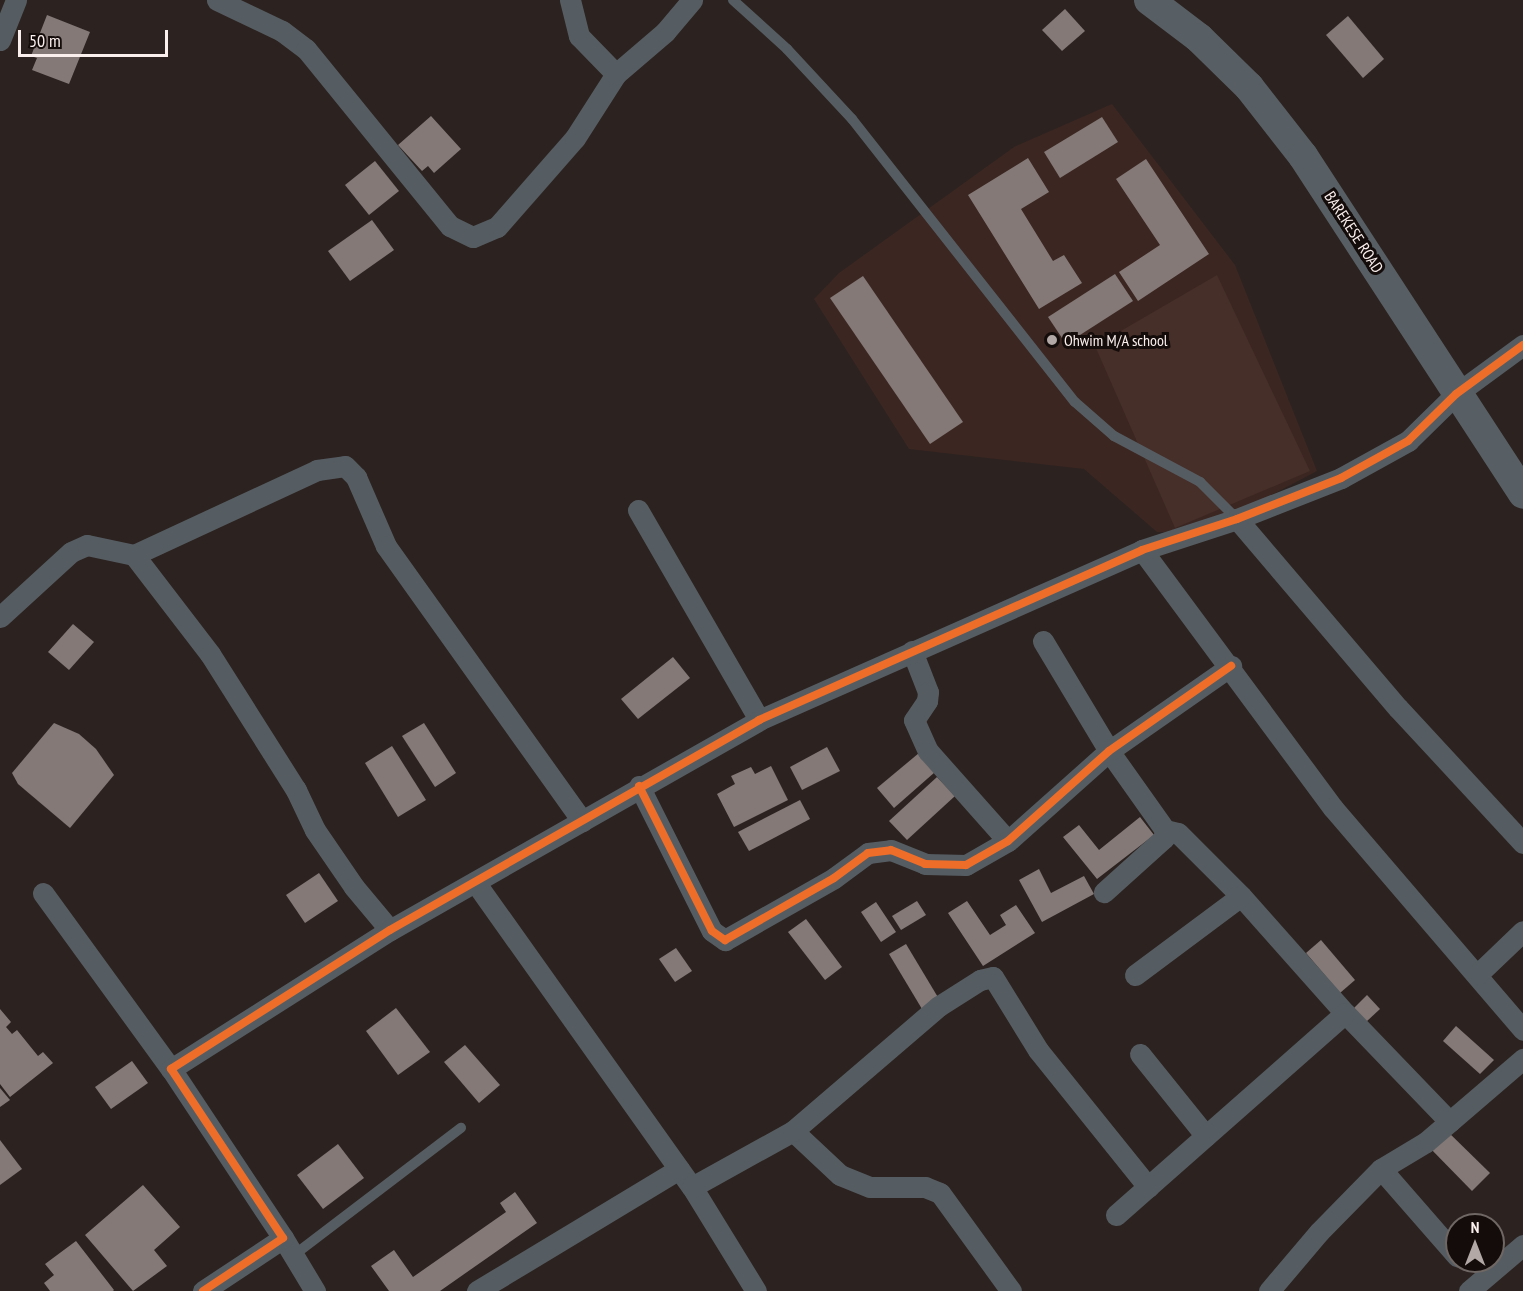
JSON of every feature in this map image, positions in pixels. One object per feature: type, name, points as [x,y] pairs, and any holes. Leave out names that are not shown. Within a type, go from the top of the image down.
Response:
[{"type":"main road","name":"BAREKESE ROAD","points":[[1149,0],[1199,38],[1263,104],[1346,219],[1456,394],[1523,494]]},
{"type":"street","points":[[0,40],[16,0]]},
{"type":"street","points":[[217,0],[282,31],[306,49],[450,226],[473,237],[496,227],[568,147],[616,74],[665,32],[692,0]]},
{"type":"street","points":[[570,0],[579,36],[616,74]]},
{"type":"street","points":[[171,1069],[390,930],[639,786],[759,720],[1142,550],[1237,519],[1341,478],[1408,441],[1456,394],[1523,345]]},
{"type":"street","points":[[0,617],[71,552],[87,545],[134,555],[317,470],[345,466],[356,477],[386,546],[582,821]]},
{"type":"street","points":[[638,510],[759,720]]},
{"type":"street","points":[[1237,519],[1398,708],[1523,843]]},
{"type":"street","points":[[1142,550],[1231,666],[1333,808],[1478,974],[1523,1030]]},
{"type":"street","points":[[134,555],[210,654],[296,790],[315,830],[354,887],[390,930]]},
{"type":"street","points":[[1042,641],[1109,751],[1165,830],[1178,833],[1241,896],[1345,1013],[1450,1122]]},
{"type":"street","points":[[912,651],[928,692],[927,701],[914,720],[928,751],[1008,841]]},
{"type":"street","points":[[639,786],[712,931],[725,940],[834,878],[868,854],[891,850],[925,864],[966,865],[1008,841],[1109,751],[1231,666]]},
{"type":"street","points":[[1104,892],[1164,838],[1165,830]]},
{"type":"street","points":[[475,882],[692,1187],[756,1291]]},
{"type":"street","points":[[43,893],[171,1069],[288,1246],[315,1291]]},
{"type":"street","points":[[1135,975],[1241,896]]},
{"type":"street","points":[[1478,974],[1523,931]]},
{"type":"street","points":[[692,1187],[793,1131],[939,1006],[980,980],[993,977],[1038,1050],[1148,1187]]},
{"type":"street","points":[[1116,1215],[1345,1013]]},
{"type":"street","points":[[1140,1054],[1206,1136]]},
{"type":"street","points":[[1269,1291],[1319,1232],[1381,1169],[1426,1142],[1523,1059]]},
{"type":"street","points":[[793,1131],[840,1175],[870,1187],[925,1187],[940,1193],[1011,1291]]},
{"type":"street","points":[[477,1291],[679,1169]]},
{"type":"street","points":[[1381,1169],[1445,1242]]},
{"type":"street","points":[[1475,1286],[1523,1245]]},
{"type":"street","points":[[203,1291],[288,1246]]},
{"type":"lane","points":[[733,0],[787,49],[852,118],[1075,402],[1114,436],[1200,482],[1237,519]]},
{"type":"lane","points":[[288,1246],[461,1128]]},
{"type":"shaded area","name":"Ohwim M/A school","points":[[1112,104],[1235,265],[1317,471],[1256,503],[1166,532],[1157,532],[1084,469],[909,449],[814,299],[839,273],[1014,147]]},
{"type":"shaded area","points":[[1217,275],[1310,471],[1175,528],[1095,346]]},
{"type":"building","points":[[1065,9],[1085,31],[1062,51],[1042,30]]},
{"type":"building","points":[[47,15],[90,32],[69,84],[32,70],[37,58],[31,56]]},
{"type":"building","points":[[1348,16],[1384,59],[1363,78],[1326,35]]},
{"type":"building","points":[[431,116],[461,149],[434,173],[428,166],[422,171],[398,145]]},
{"type":"building","points":[[1102,117],[1118,142],[1060,178],[1044,152]]},
{"type":"building","points":[[1028,158],[1049,192],[1021,209],[1053,261],[1064,255],[1082,283],[1039,309],[968,195]]},
{"type":"building","points":[[1146,159],[1209,254],[1138,301],[1119,272],[1160,245],[1116,179]]},
{"type":"building","points":[[375,161],[399,191],[369,215],[345,185]]},
{"type":"building","points":[[372,220],[394,250],[350,281],[328,251]]},
{"type":"building","points":[[1115,274],[1133,301],[1066,344],[1048,317]]},
{"type":"building","points":[[863,276],[963,422],[930,444],[830,298]]},
{"type":"building","points":[[73,624],[94,642],[69,670],[48,652]]},
{"type":"building","points":[[673,657],[690,678],[638,719],[621,699]]},
{"type":"building","points":[[54,723],[79,734],[96,749],[114,775],[70,828],[18,784],[12,773]]},
{"type":"building","points":[[424,723],[456,773],[435,787],[402,736]]},
{"type":"building","points":[[392,746],[426,800],[398,817],[365,763]]},
{"type":"building","points":[[827,747],[840,771],[802,790],[790,767]]},
{"type":"building","points":[[919,753],[935,772],[894,808],[877,788]]},
{"type":"building","points":[[771,766],[788,800],[734,827],[717,794],[735,784],[731,776],[751,767],[755,774]]},
{"type":"building","points":[[937,777],[955,796],[907,840],[889,821]]},
{"type":"building","points":[[800,800],[810,819],[749,851],[738,832]]},
{"type":"building","points":[[1140,817],[1154,835],[1097,879],[1063,837],[1079,825],[1099,850]]},
{"type":"building","points":[[1039,869],[1051,893],[1084,876],[1094,894],[1042,922],[1019,880]]},
{"type":"building","points":[[319,873],[338,901],[305,923],[286,895]]},
{"type":"building","points":[[917,901],[926,915],[901,930],[892,916]]},
{"type":"building","points":[[967,901],[990,935],[1006,925],[1000,915],[1016,905],[1035,933],[983,966],[948,913]]},
{"type":"building","points":[[876,902],[896,932],[881,942],[861,912]]},
{"type":"building","points":[[806,919],[842,967],[825,980],[788,932]]},
{"type":"building","points":[[1321,940],[1355,980],[1340,993],[1306,953]]},
{"type":"building","points":[[906,944],[939,999],[922,1009],[889,954]]},
{"type":"building","points":[[676,948],[692,971],[675,982],[659,959]]},
{"type":"building","points":[[1367,995],[1380,1009],[1366,1022],[1353,1009]]},
{"type":"building","points":[[396,1008],[430,1052],[398,1075],[366,1031]]},
{"type":"building","points":[[0,1009],[11,1022],[6,1027],[12,1034],[17,1030],[38,1056],[43,1052],[53,1063],[10,1097],[0,1084]]},
{"type":"building","points":[[1456,1026],[1494,1060],[1480,1074],[1443,1041]]},
{"type":"building","points":[[465,1045],[500,1085],[479,1103],[444,1062]]},
{"type":"building","points":[[132,1061],[148,1083],[111,1109],[95,1087]]},
{"type":"building","points":[[0,1088],[10,1100],[0,1107]]},
{"type":"building","points":[[1444,1128],[1490,1173],[1472,1191],[1427,1145]]},
{"type":"building","points":[[0,1140],[22,1169],[0,1185]]},
{"type":"building","points":[[338,1144],[364,1178],[323,1209],[297,1175]]},
{"type":"building","points":[[143,1185],[180,1227],[154,1250],[167,1266],[133,1291],[85,1235]]},
{"type":"building","points":[[515,1192],[537,1223],[440,1291],[389,1291],[371,1266],[394,1250],[413,1277],[506,1212],[500,1203]]},
{"type":"building","points":[[76,1241],[113,1291],[50,1291],[44,1283],[54,1275],[45,1264]]},
{"type":"cycle path","points":[[203,1291],[283,1238],[171,1069],[390,930],[759,720],[1142,550],[1237,519],[1341,478],[1408,441],[1456,394],[1523,345]]},
{"type":"cycle path","points":[[639,786],[712,931],[725,940],[834,878],[868,853],[891,850],[925,864],[966,865],[1008,841],[1109,751],[1231,666]]},
{"type":"place","name":"Ohwim M/A school","points":[[1052,340]]}]
